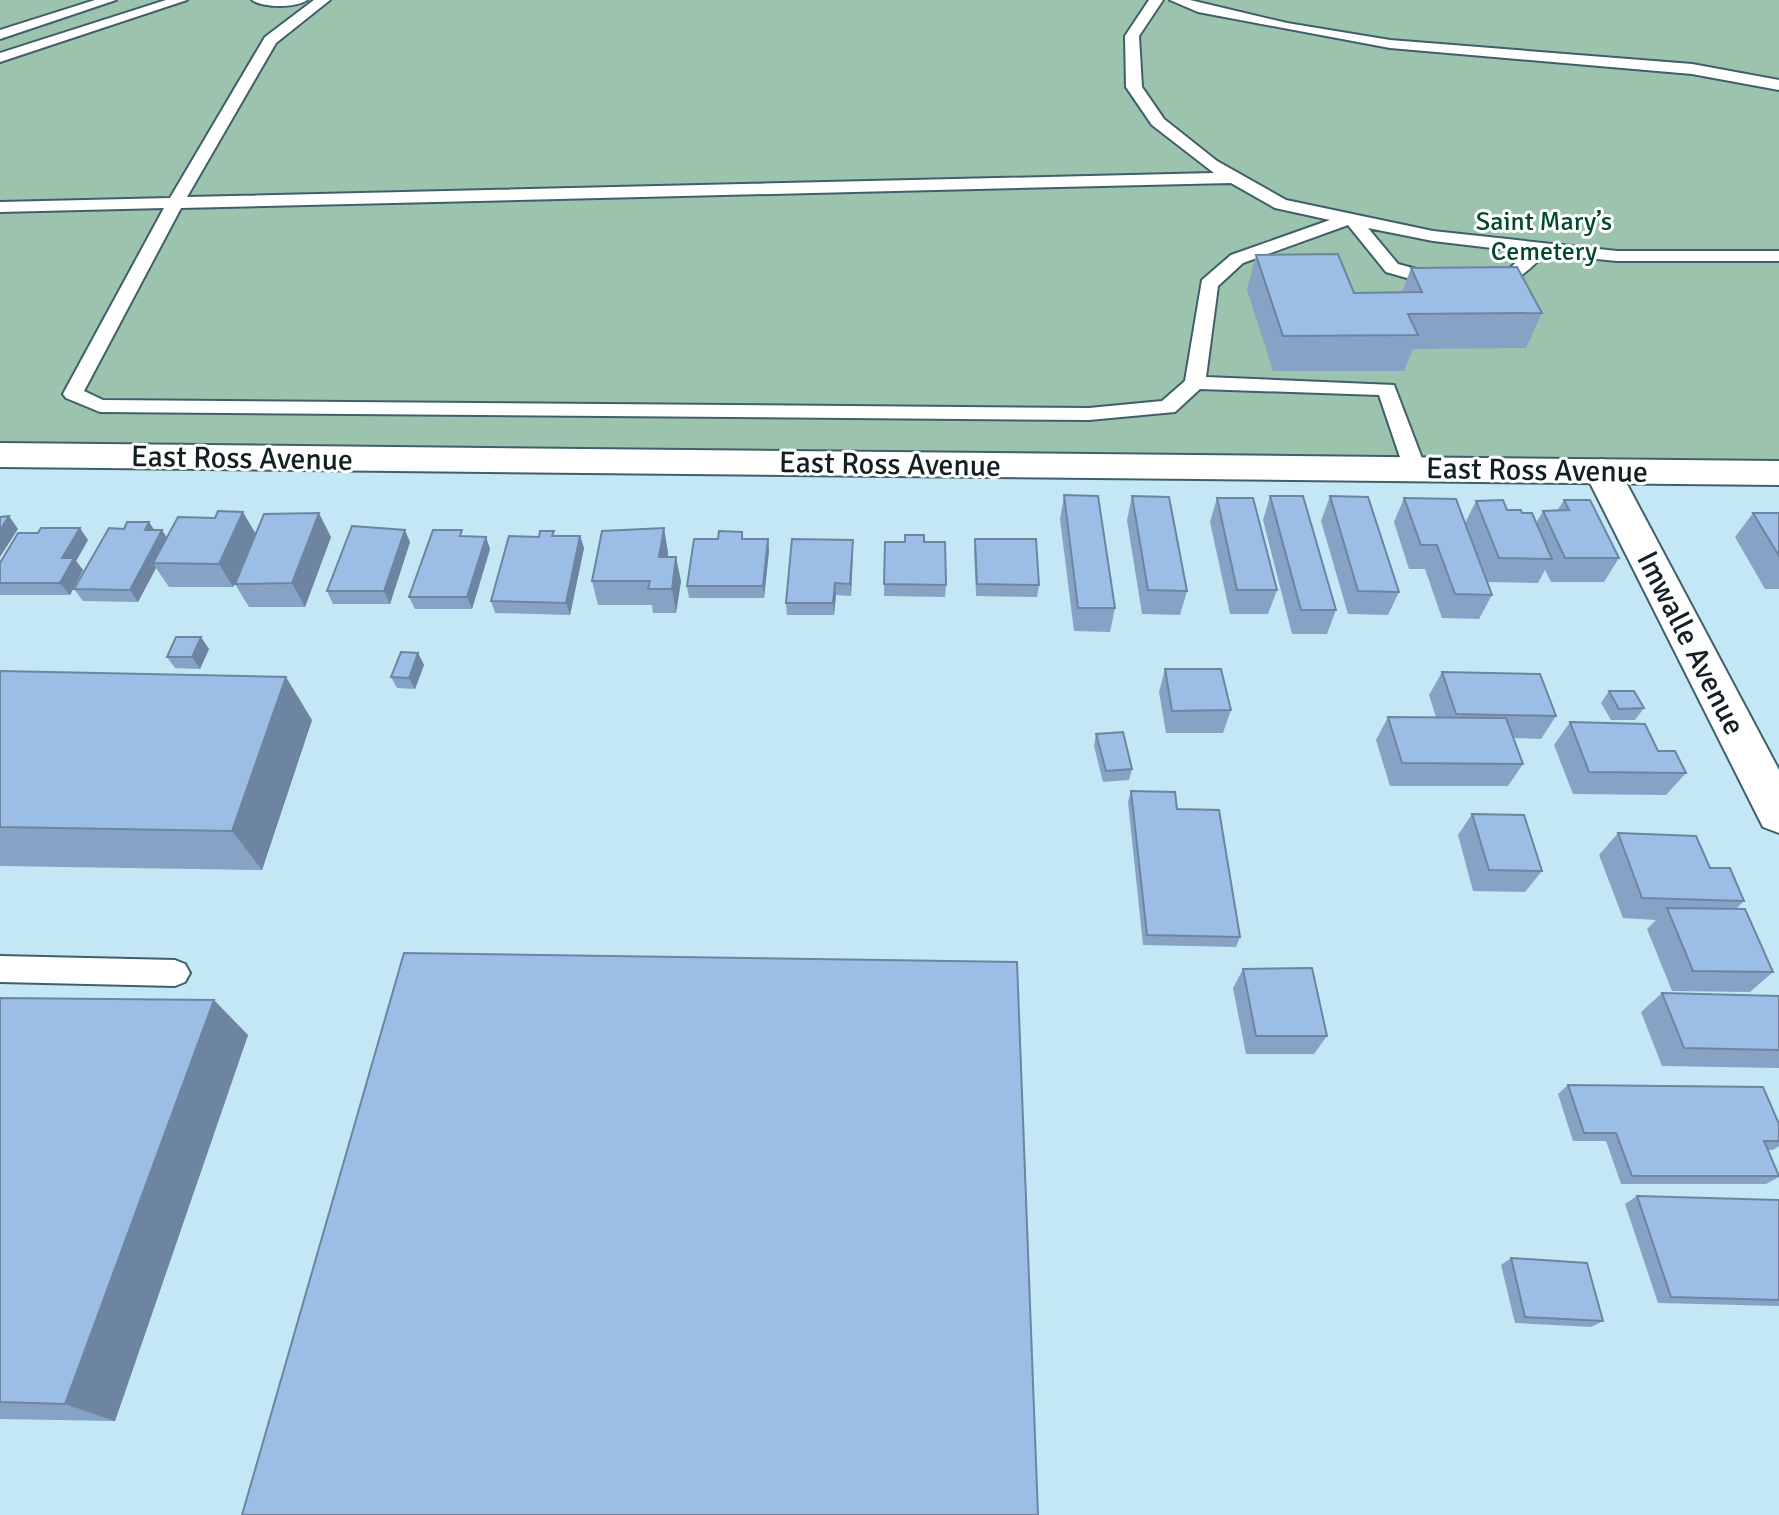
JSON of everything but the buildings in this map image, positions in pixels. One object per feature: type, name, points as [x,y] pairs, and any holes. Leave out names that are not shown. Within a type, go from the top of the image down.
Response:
[{"type":"street","name":"East Ross Avenue","points":[[0,455],[1779,473]]},
{"type":"street","name":"Imwalle Avenue","points":[[1602,471],[1779,814]]},
{"type":"lane","points":[[0,35],[109,0]]},
{"type":"lane","points":[[0,58],[180,0]]},
{"type":"lane","points":[[259,0],[300,0]]},
{"type":"lane","points":[[323,0],[270,40],[176,202],[73,394],[100,406],[1089,414],[1168,407],[1195,383],[1209,284],[1237,259],[1351,218]]},
{"type":"lane","points":[[1156,0],[1132,36],[1134,87],[1158,122],[1211,165],[1281,204],[1433,236],[1617,256],[1779,256]]},
{"type":"lane","points":[[1177,0],[1198,8],[1273,24],[1390,44],[1692,69],[1779,85]]},
{"type":"lane","points":[[0,207],[1233,178]]},
{"type":"lane","points":[[1351,218],[1392,268],[1433,281],[1466,284],[1512,276],[1541,248]]},
{"type":"lane","points":[[1195,383],[1387,389],[1415,469]]},
{"type":"lane","points":[[0,969],[175,973]]},
{"type":"green space","name":"Saint Mary’s Cemetery","points":[[0,0],[1779,0],[1779,473],[0,455]]}]
